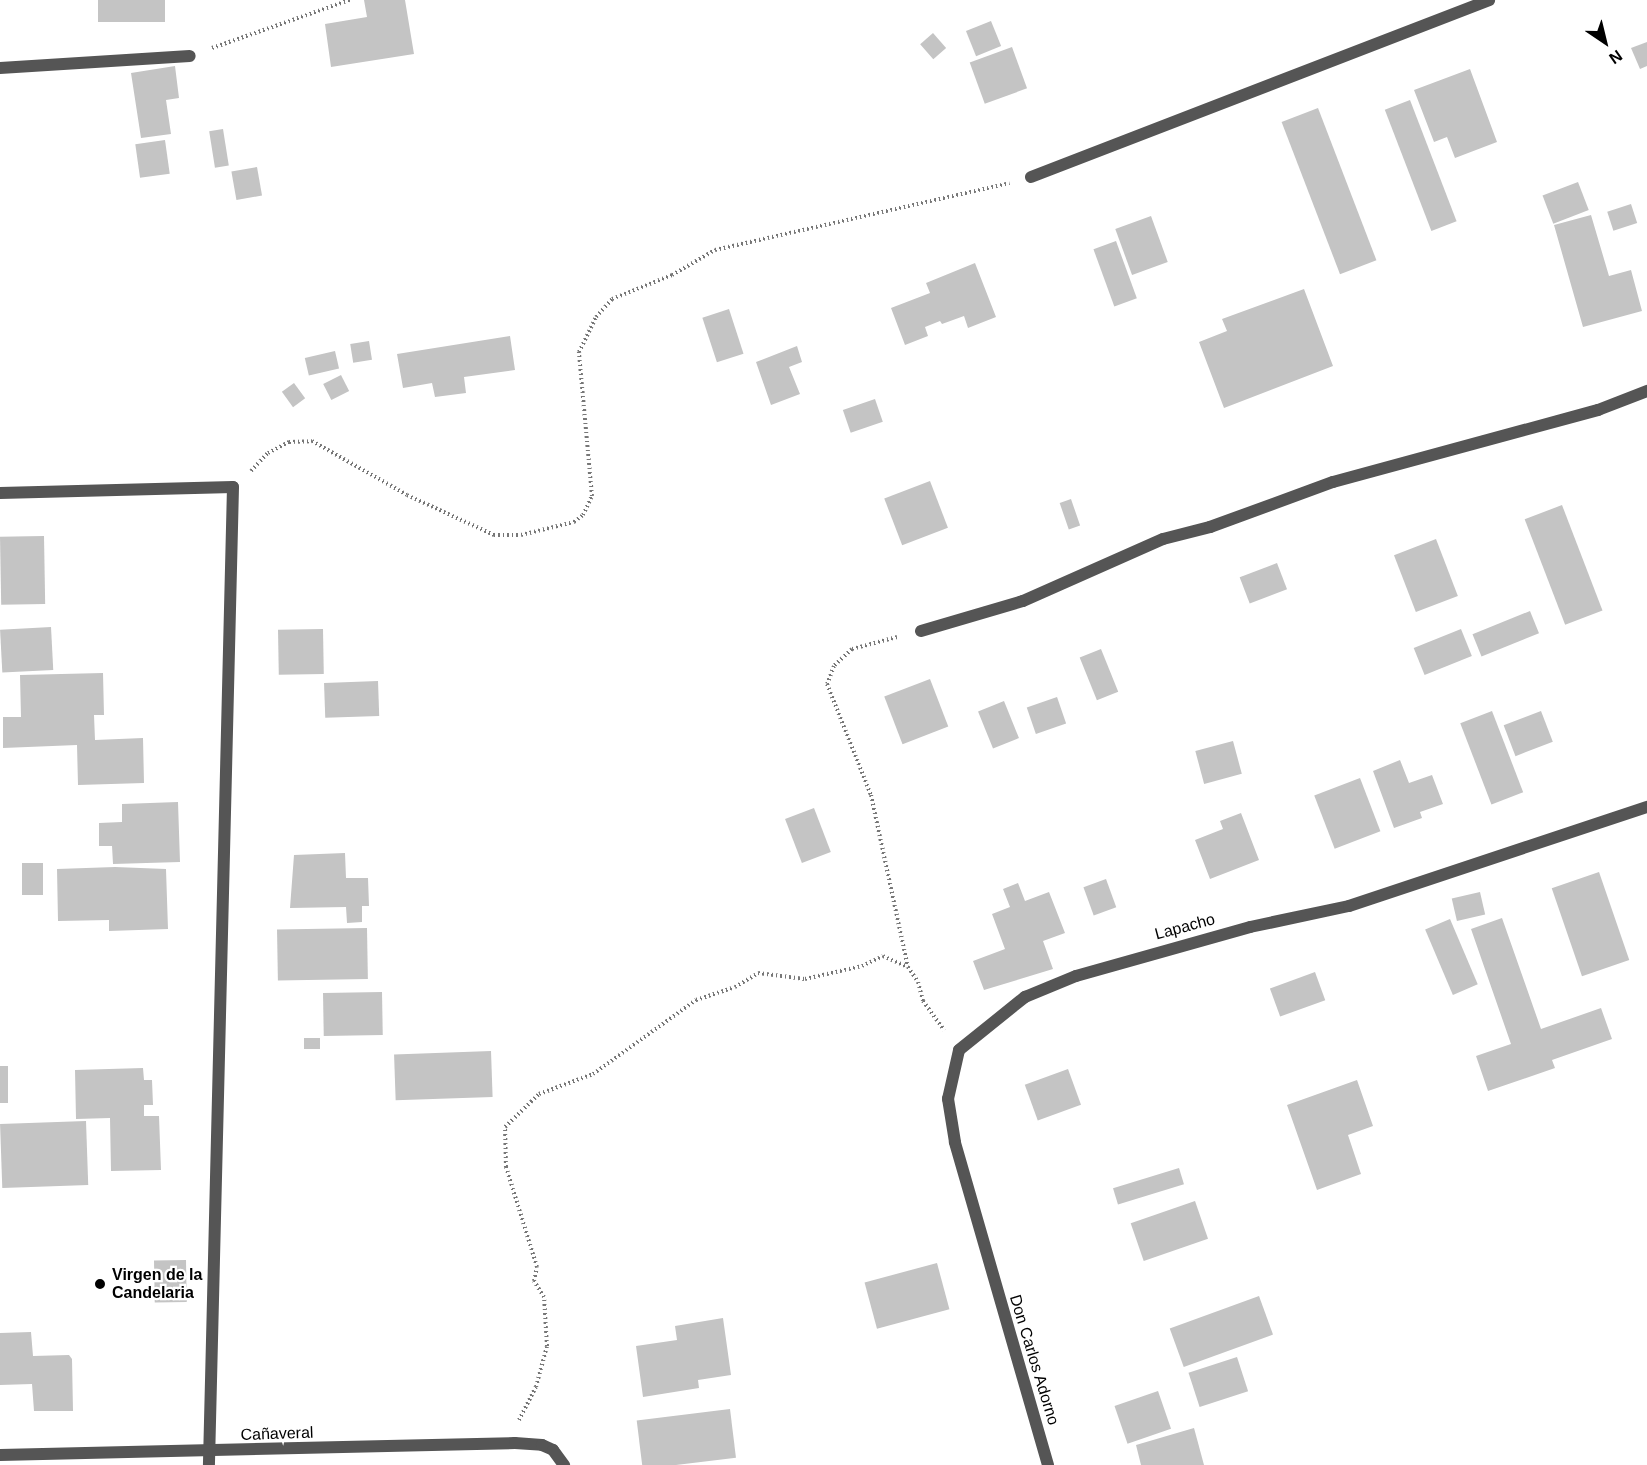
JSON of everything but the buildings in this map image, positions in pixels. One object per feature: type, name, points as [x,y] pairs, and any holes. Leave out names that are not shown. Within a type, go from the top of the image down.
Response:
[{"type":"street","points":[[1030,177],[1489,0]]},
{"type":"street","points":[[0,69],[190,56]]},
{"type":"street","points":[[921,631],[1023,601],[1163,539],[1210,527],[1333,482],[1598,410],[1647,391]]},
{"type":"street","points":[[0,494],[232,487],[209,1459]]},
{"type":"street","name":"Lapacho","points":[[959,1050],[1025,997],[1076,975],[1250,927],[1348,906],[1647,807]]},
{"type":"street","name":"Don Carlos Adorno","points":[[959,1050],[948,1099],[955,1142],[988,1264],[1048,1465]]},
{"type":"street","name":"Cañaveral","points":[[0,1455],[209,1459],[515,1443],[542,1445],[554,1450],[564,1465]]},
{"type":"path","points":[[190,56],[350,0]]},
{"type":"path","points":[[232,487],[268,453],[289,442],[312,441],[407,495],[494,535],[521,535],[574,522],[583,515],[592,496],[579,352],[596,317],[612,299],[672,275],[715,250],[1030,177]]},
{"type":"path","points":[[921,631],[852,649],[834,666],[827,684],[871,795],[908,967],[918,982],[923,1001],[959,1050]]},
{"type":"path","points":[[515,1443],[520,1414],[536,1387],[547,1346],[544,1297],[534,1281],[537,1267],[506,1167],[505,1127],[540,1094],[593,1074],[696,1000],[735,987],[758,973],[805,979],[862,966],[883,956],[908,967]]},
{"type":"place","name":"Virgen de la Candelaria","points":[[100,1284]]}]
